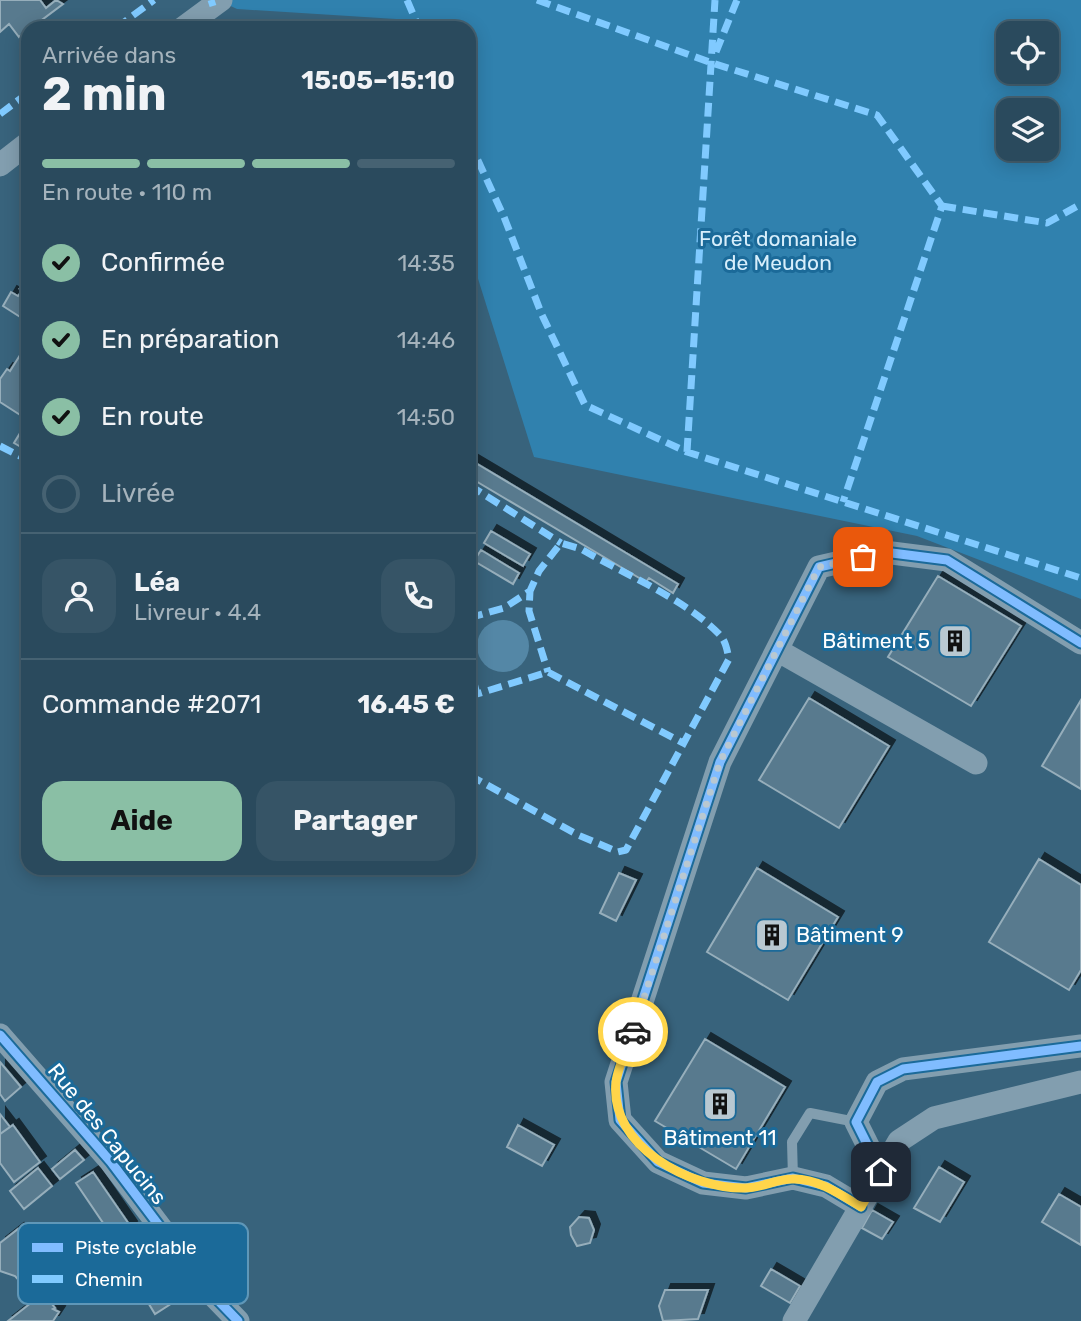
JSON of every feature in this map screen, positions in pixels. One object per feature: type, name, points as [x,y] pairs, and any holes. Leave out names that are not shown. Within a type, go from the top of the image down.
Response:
[{"type":"street","points":[[193,21],[217,3]]},
{"type":"street","points":[[0,165],[21,149]]},
{"type":"street","points":[[861,1207],[826,1186],[793,1178],[746,1188],[704,1184],[657,1162],[620,1120],[616,1082],[720,762],[819,567],[884,552],[947,560],[1081,643]]},
{"type":"street","points":[[777,650],[976,762]]},
{"type":"street","name":"Rue des Capucins","points":[[0,1035],[111,1162],[157,1223]]},
{"type":"street","points":[[881,1172],[856,1122],[877,1082],[903,1069],[1081,1046]]},
{"type":"street","points":[[794,1321],[899,1141],[934,1118],[1081,1082]]},
{"type":"street","name":"Rue des Capucins","points":[[222,1304],[238,1321]]},
{"type":"lane","points":[[793,1178],[792,1142],[810,1112],[856,1122]]},
{"type":"green space","name":"Forêt domaniale de Meudon","points":[[218,0],[1081,0],[1081,599],[917,536],[534,457],[476,272],[476,21],[397,21],[237,9]]},
{"type":"shaded area","points":[[503,620],[522,627],[529,646],[522,665],[503,672],[484,665],[477,646],[484,627]]},
{"type":"building","points":[[0,0],[40,0],[46,8],[56,0],[63,4],[40,21],[21,21],[19,37],[9,24],[0,32]]},
{"type":"building","points":[[11,292],[18,296],[21,292],[21,318],[3,306]]},
{"type":"building","points":[[21,354],[21,416],[0,402],[0,379],[7,369],[10,371]]},
{"type":"building","points":[[21,432],[21,447],[14,443]]},
{"type":"building","points":[[476,463],[678,584],[673,593],[649,578],[646,582],[476,481]]},
{"type":"building","points":[[491,531],[530,554],[523,566],[484,543]]},
{"type":"building","points":[[481,550],[519,573],[513,584],[476,562]]},
{"type":"building","name":"Bâtiment 5","points":[[938,576],[1021,626],[971,706],[888,657]]},
{"type":"building","points":[[809,698],[889,746],[839,828],[759,780]]},
{"type":"building","points":[[1081,700],[1081,789],[1042,766]]},
{"type":"building","points":[[1039,859],[1081,885],[1081,970],[1069,990],[989,942]]},
{"type":"building","name":"Bâtiment 9","points":[[757,868],[838,917],[788,1000],[707,952]]},
{"type":"building","points":[[619,873],[636,880],[616,921],[600,913]]},
{"type":"building","name":"Bâtiment 11","points":[[705,1039],[785,1087],[736,1169],[655,1121]]},
{"type":"building","points":[[0,1062],[21,1087],[5,1101],[0,1094]]},
{"type":"building","points":[[0,1114],[10,1127],[0,1134]]},
{"type":"building","points":[[13,1125],[40,1162],[14,1182],[0,1163],[0,1134]]},
{"type":"building","points":[[518,1125],[554,1145],[542,1166],[507,1147]]},
{"type":"building","points":[[75,1150],[84,1160],[60,1179],[52,1169]]},
{"type":"building","points":[[939,1167],[964,1182],[940,1222],[914,1208]]},
{"type":"building","points":[[38,1168],[52,1186],[24,1209],[10,1191]]},
{"type":"building","points":[[93,1172],[128,1223],[103,1223],[76,1183]]},
{"type":"building","points":[[1059,1194],[1081,1207],[1081,1245],[1042,1222]]},
{"type":"building","points":[[872,1210],[893,1222],[882,1239],[862,1228]]},
{"type":"building","points":[[579,1217],[589,1218],[594,1230],[590,1243],[577,1246],[570,1227]]},
{"type":"building","points":[[18,1229],[18,1279],[0,1271],[0,1243]]},
{"type":"building","points":[[771,1269],[800,1286],[790,1303],[761,1286]]},
{"type":"building","points":[[665,1290],[708,1290],[698,1319],[663,1321],[659,1306]]},
{"type":"building","points":[[30,1304],[52,1304],[55,1308],[53,1309],[59,1312],[53,1321],[8,1321]]},
{"type":"building","points":[[149,1304],[171,1304],[155,1314]]},
{"type":"marked path","points":[[126,21],[154,0]]},
{"type":"marked path","points":[[211,0],[213,6]]},
{"type":"marked path","points":[[407,0],[416,21]]},
{"type":"marked path","points":[[537,0],[712,63],[877,115],[942,206],[843,502]]},
{"type":"marked path","points":[[687,452],[715,0]]},
{"type":"marked path","points":[[716,52],[737,0]]},
{"type":"marked path","points":[[0,114],[21,98]]},
{"type":"marked path","points":[[476,156],[504,217],[542,315],[585,405],[687,452],[1081,578]]},
{"type":"marked path","points":[[942,206],[1047,223],[1081,204]]},
{"type":"marked path","points":[[0,446],[21,456]]},
{"type":"marked path","points":[[476,489],[561,543]]},
{"type":"marked path","points":[[476,779],[578,835],[618,852],[626,850],[729,659],[721,637],[689,609],[581,549],[561,543],[539,571],[530,591]]},
{"type":"marked path","points":[[476,616],[504,608],[530,591],[529,611],[548,672]]},
{"type":"marked path","points":[[476,690],[477,694],[548,672],[683,743]]},
{"type":"cycle path","points":[[861,1207],[826,1186],[793,1178],[746,1188],[703,1183],[658,1162],[620,1120],[616,1082],[720,762],[819,567],[884,552],[947,560],[1081,643]]},
{"type":"cycle path","points":[[0,1035],[111,1162],[157,1223]]},
{"type":"cycle path","points":[[881,1172],[856,1122],[877,1082],[903,1069],[1081,1046]]},
{"type":"cycle path","points":[[222,1304],[238,1321]]},
{"type":"way so far","points":[[633,1032],[720,762],[819,567],[863,557]]},
{"type":"place","name":"Bâtiment 5","points":[[955,641]]},
{"type":"place","name":"Bâtiment 9","points":[[772,935]]},
{"type":"place","name":"Bâtiment 11","points":[[720,1104]]},
{"type":"route","points":[[633,1032],[616,1082],[620,1120],[657,1162],[704,1184],[746,1188],[793,1178],[826,1186],[861,1207],[881,1172]]}]
